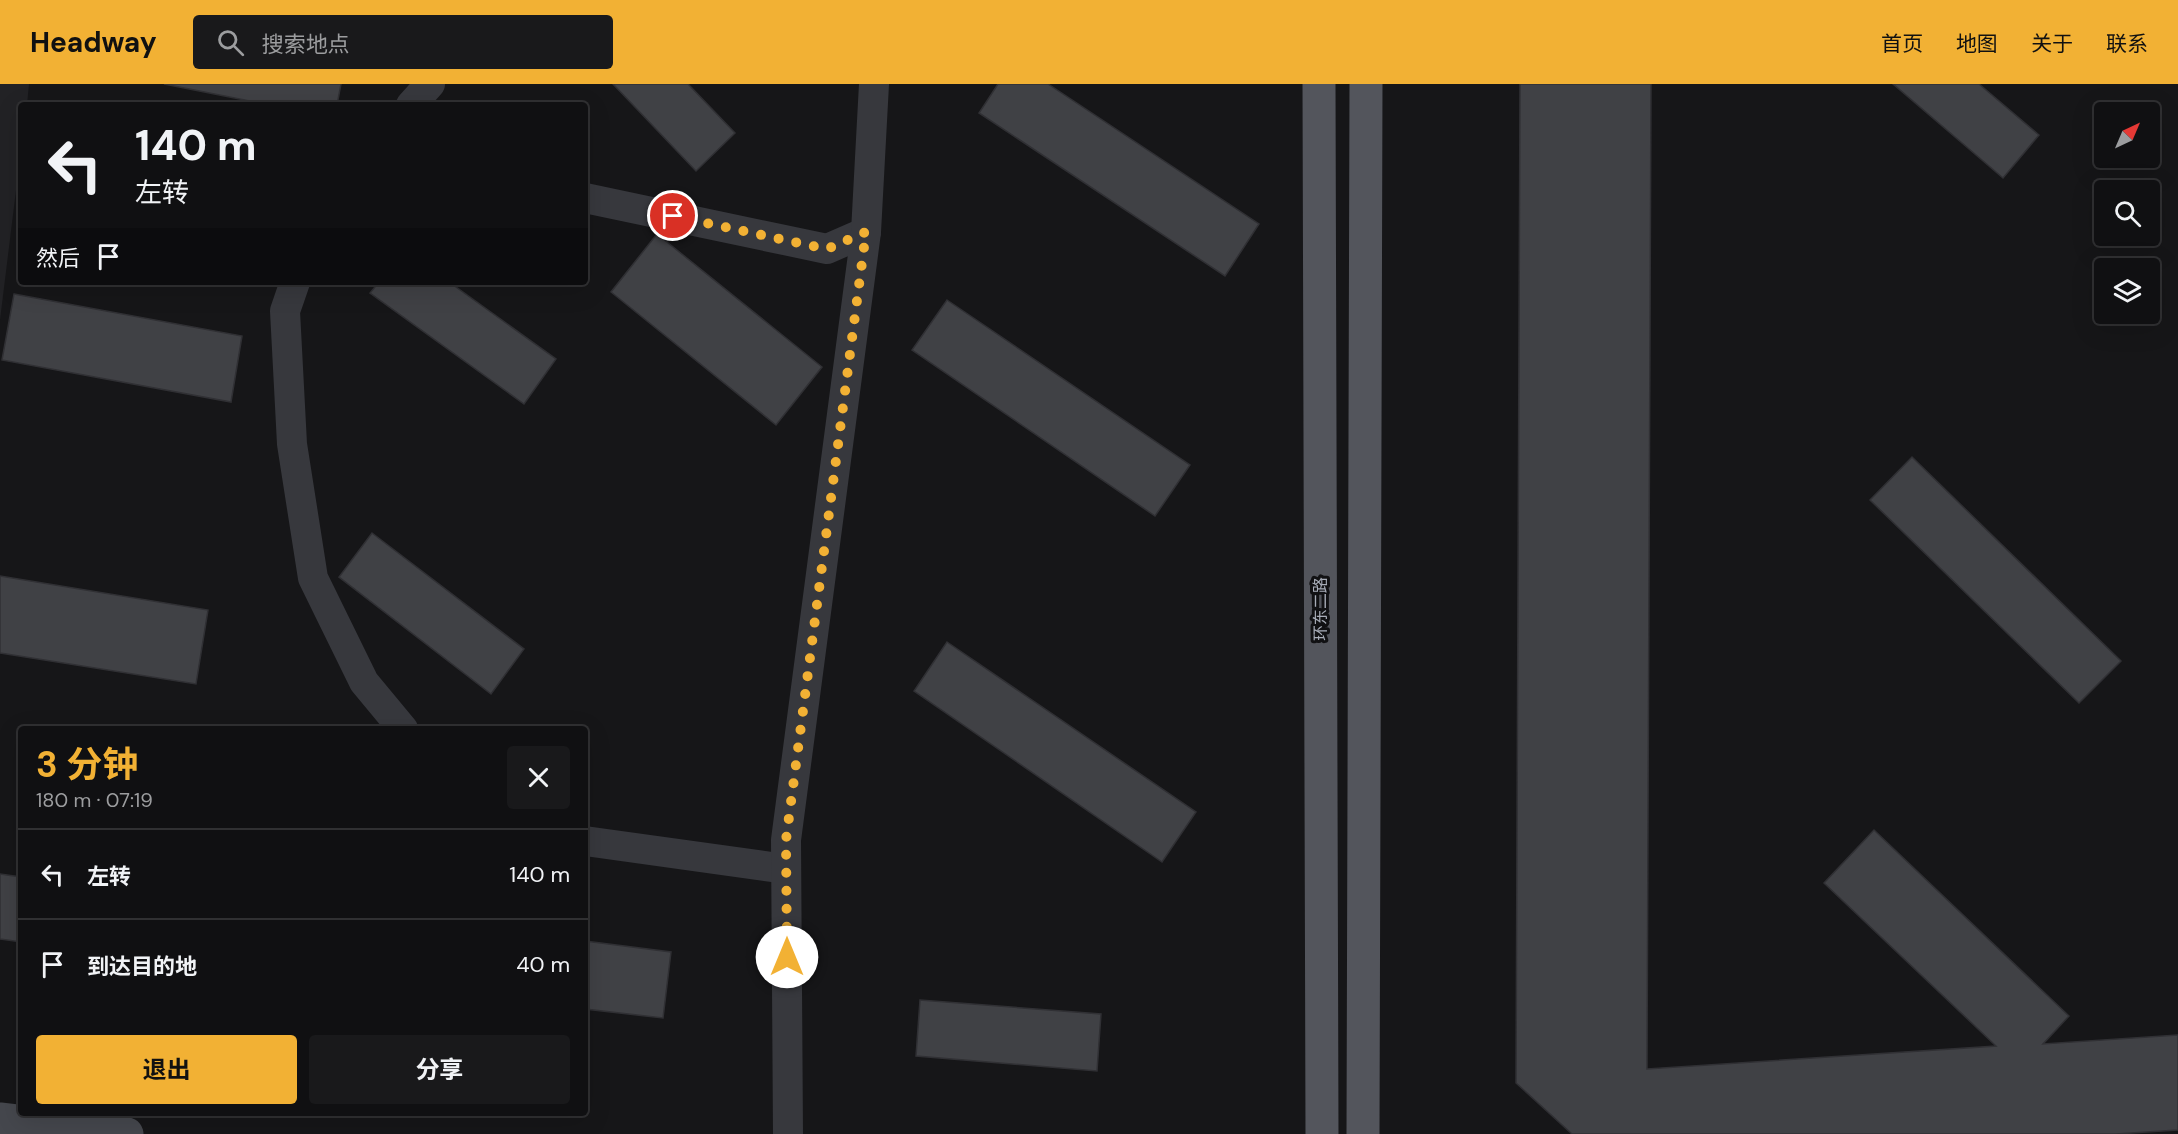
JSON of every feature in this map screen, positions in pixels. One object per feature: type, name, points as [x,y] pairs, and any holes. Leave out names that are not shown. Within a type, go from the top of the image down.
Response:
[{"type":"main road","name":"环东二路","points":[[1319,84],[1322,1134]]},
{"type":"main road","points":[[1363,1134],[1366,84]]},
{"type":"main road","points":[[0,1119],[127,1134]]},
{"type":"street","points":[[788,1134],[786,840],[866,232],[874,84]]},
{"type":"street","points":[[588,199],[827,249],[866,232]]},
{"type":"street","points":[[295,285],[285,311],[291,422],[313,578],[364,682],[401,726]]},
{"type":"street","points":[[588,841],[786,869]]},
{"type":"shaded area","points":[[0,84],[29,84],[27,102],[18,102],[18,174],[0,320]]},
{"type":"building","points":[[164,84],[341,84],[338,102],[255,102]]},
{"type":"building","points":[[613,84],[688,84],[735,133],[696,171]]},
{"type":"building","points":[[998,84],[1048,84],[1259,224],[1225,276],[979,113]]},
{"type":"building","points":[[1520,84],[1651,84],[1647,1069],[1996,1046],[1824,883],[1874,830],[2069,1016],[2043,1044],[2178,1035],[2178,1130],[2116,1134],[1572,1134],[1516,1083]]},
{"type":"building","points":[[1893,84],[1979,84],[2039,135],[2003,178]]},
{"type":"building","points":[[657,234],[822,367],[776,425],[611,292]]},
{"type":"building","points":[[377,285],[453,285],[556,359],[524,404],[370,293]]},
{"type":"building","points":[[14,294],[242,336],[231,402],[2,360]]},
{"type":"building","points":[[947,300],[1190,465],[1155,516],[912,350]]},
{"type":"building","points":[[1912,457],[2121,661],[2079,703],[1870,500]]},
{"type":"building","points":[[372,533],[524,649],[491,694],[339,577]]},
{"type":"building","points":[[0,576],[208,610],[196,684],[0,653]]},
{"type":"building","points":[[947,642],[1196,812],[1162,862],[914,691]]},
{"type":"building","points":[[0,874],[18,877],[18,942],[0,939]]},
{"type":"building","points":[[588,941],[671,952],[663,1018],[588,1009]]},
{"type":"building","points":[[920,1000],[1101,1014],[1097,1071],[916,1056]]},
{"type":"route","points":[[673,216],[827,249],[866,232],[786,840],[787,957]]}]
